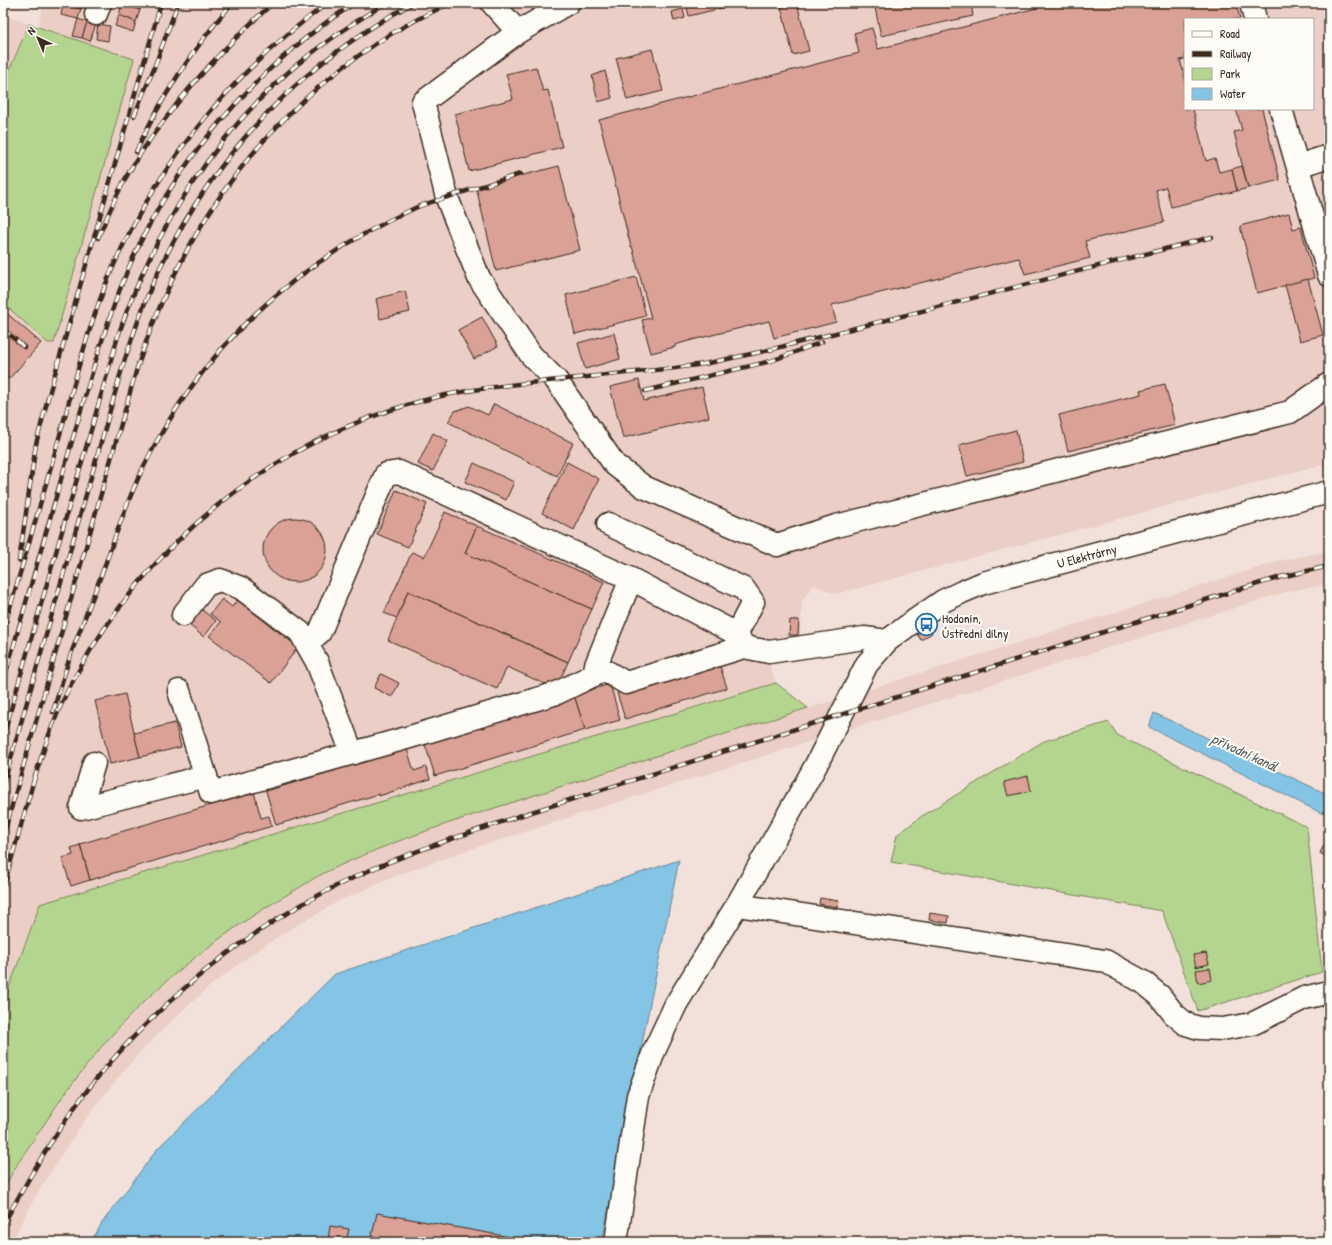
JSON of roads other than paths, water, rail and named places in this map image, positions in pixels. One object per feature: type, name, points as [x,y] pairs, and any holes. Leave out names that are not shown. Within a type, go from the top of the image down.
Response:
[{"type":"street","points":[[492,3],[518,32]]},
{"type":"street","points":[[568,3],[518,32],[423,102],[447,198],[479,278],[531,355],[556,380],[615,466],[644,487],[777,546],[836,526],[1290,412],[1329,384]]},
{"type":"street","points":[[1251,3],[1256,18]]},
{"type":"street","points":[[1281,110],[1329,275]]},
{"type":"street","points":[[1298,166],[1329,156]]},
{"type":"street","points":[[307,644],[320,632],[386,474],[399,472],[631,579],[735,633],[740,641],[769,652],[864,638],[887,641]]},
{"type":"street","name":"U Elektrárny","points":[[616,1242],[638,1096],[654,1052],[676,1004],[737,905],[815,767],[867,664],[887,641],[943,601],[983,584],[1329,492]]},
{"type":"street","points":[[608,524],[744,589],[754,602],[740,641]]},
{"type":"street","points":[[594,675],[596,665],[631,579]]},
{"type":"street","points":[[183,615],[206,586],[220,580],[242,588],[300,632],[317,662],[352,753]]},
{"type":"street","points":[[179,691],[211,793],[557,693],[604,670],[626,683],[740,641]]},
{"type":"street","points":[[94,763],[81,808],[206,776]]},
{"type":"street","points":[[737,905],[1105,961],[1143,982],[1160,996],[1174,1014],[1186,1024],[1199,1028],[1222,1030],[1252,1024],[1304,998],[1329,992]]},
{"type":"water","points":[[1154,713],[1329,795],[1329,817],[1149,727]]},
{"type":"water","points":[[679,860],[602,1242],[91,1242],[102,1223],[158,1148],[335,974]]},
{"type":"railway","points":[[19,561],[36,444],[161,3]]},
{"type":"railway","points":[[134,116],[154,68],[178,3]]},
{"type":"railway","points":[[136,152],[156,112],[179,74],[204,38],[232,3]]},
{"type":"railway","points":[[98,238],[127,175],[157,129],[206,70],[232,42],[273,3]]},
{"type":"railway","points":[[6,621],[90,330],[104,288],[132,228],[153,190],[203,120],[231,88],[261,58],[294,29],[328,3]]},
{"type":"railway","points":[[3,683],[102,341],[117,296],[145,234],[167,195],[192,157],[220,121],[251,88],[284,57],[319,28],[355,3]]},
{"type":"railway","points":[[3,737],[118,336],[132,297],[149,259],[168,223],[190,187],[214,153],[240,121],[268,91],[299,63],[352,24],[386,3]]},
{"type":"railway","points":[[3,786],[123,365],[152,285],[174,240],[199,198],[228,159],[259,122],[293,88],[330,57],[370,28],[413,3]]},
{"type":"railway","points":[[3,837],[137,368],[155,319],[176,273],[200,228],[227,186],[258,147],[293,110],[332,76],[374,45],[402,27],[451,3]]},
{"type":"railway","points":[[53,712],[72,651],[136,482],[166,426],[192,385],[222,348],[255,314],[291,283],[329,255],[371,230],[419,206],[520,174]]},
{"type":"railway","points":[[34,780],[57,714],[75,677],[106,626],[143,579],[183,536],[228,497],[277,464],[328,435],[383,413],[441,396],[465,391],[675,368],[704,364],[765,351],[1212,237]]},
{"type":"railway","points":[[3,329],[24,347]]},
{"type":"railway","points":[[645,391],[771,361],[822,342]]},
{"type":"railway","points":[[3,1225],[37,1165],[74,1108],[102,1072],[159,1011],[223,956],[293,909],[330,889],[368,871],[406,856],[522,815],[1231,592],[1281,577],[1329,566]]},
{"type":"railway","points":[[3,631],[7,616]]},
{"type":"railway","points":[[3,889],[35,776]]},
{"type":"place","name":"Hodonín, Ústřední dílny","points":[[927,625]]},
{"type":"water label","name":"přívodní kanál","points":[[1245,752]]}]
